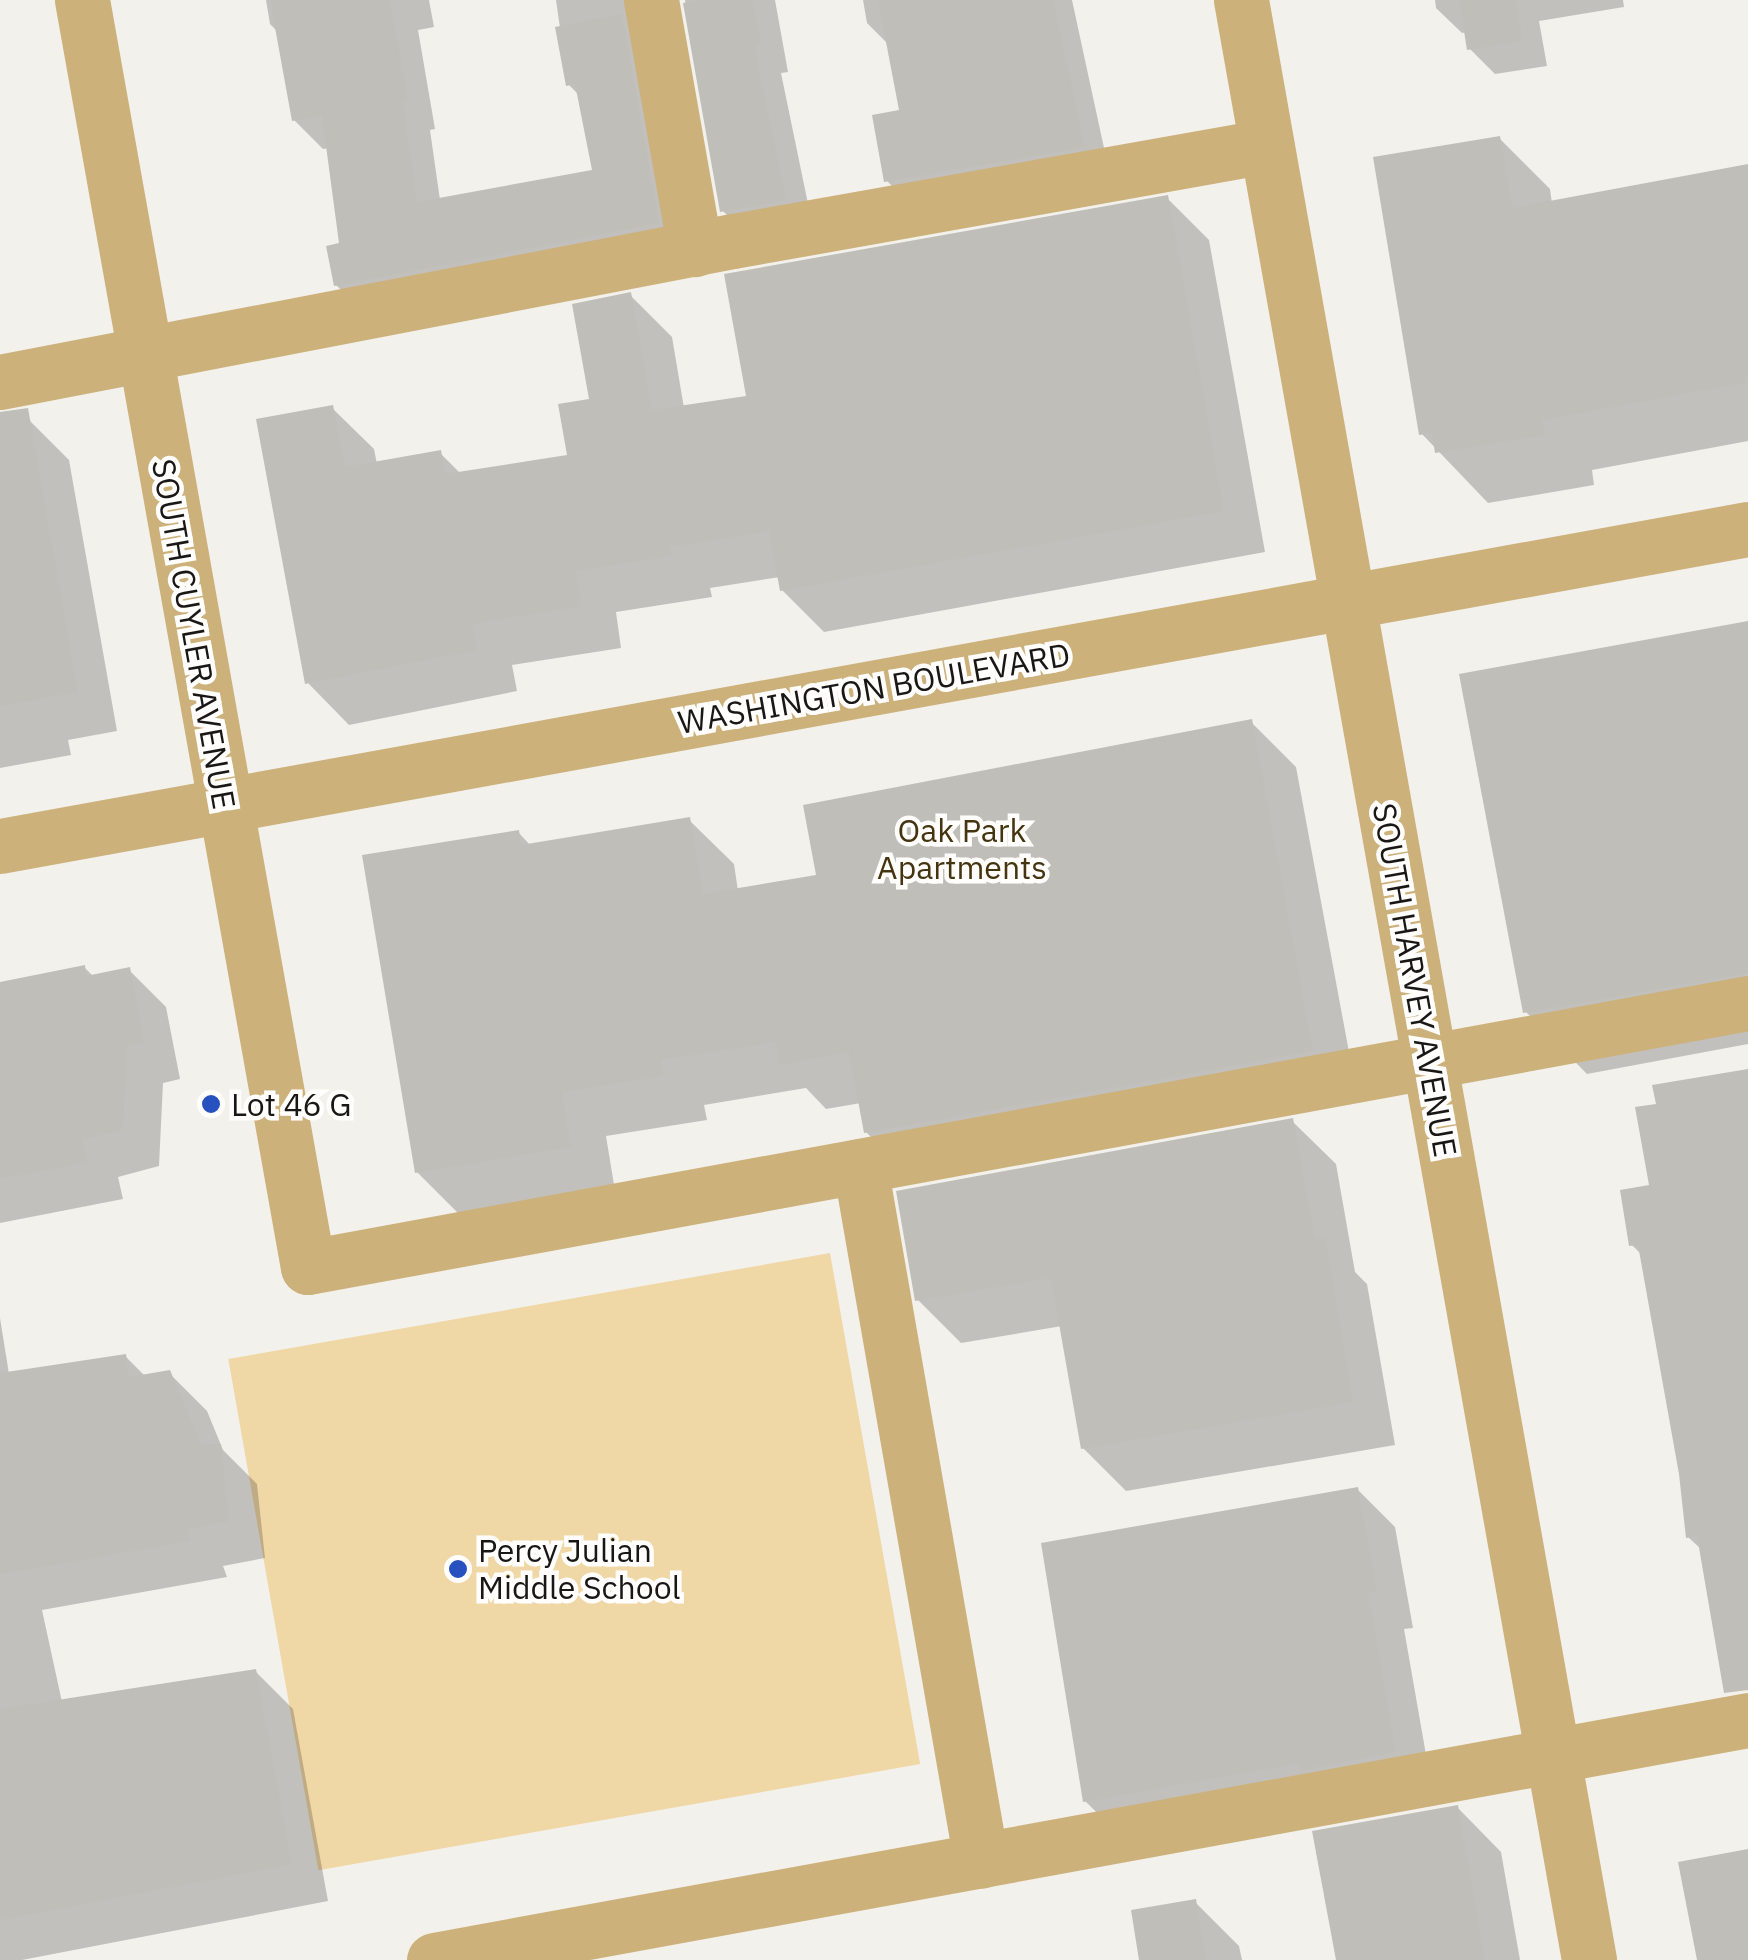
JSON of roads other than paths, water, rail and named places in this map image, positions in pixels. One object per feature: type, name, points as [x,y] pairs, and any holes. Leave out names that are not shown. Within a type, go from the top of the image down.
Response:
[{"type":"street","name":"SOUTH CUYLER AVENUE","points":[[82,0],[308,1267],[860,1166]]},
{"type":"street","points":[[651,0],[695,249]]},
{"type":"street","name":"SOUTH HARVEY AVENUE","points":[[1241,0],[1590,1960]]},
{"type":"street","points":[[0,382],[695,249],[1267,146]]},
{"type":"street","name":"WASHINGTON BOULEVARD","points":[[0,846],[1748,530]]},
{"type":"street","points":[[981,1861],[860,1166],[1748,1003]]},
{"type":"street","points":[[436,1960],[1748,1720]]},
{"type":"place","name":"Lot 46 G","points":[[211,1104]]},
{"type":"place","name":"Percy Julian Middle School","points":[[458,1569]]},
{"type":"park label","name":"Oak Park Apartments","points":[[962,850]]}]
